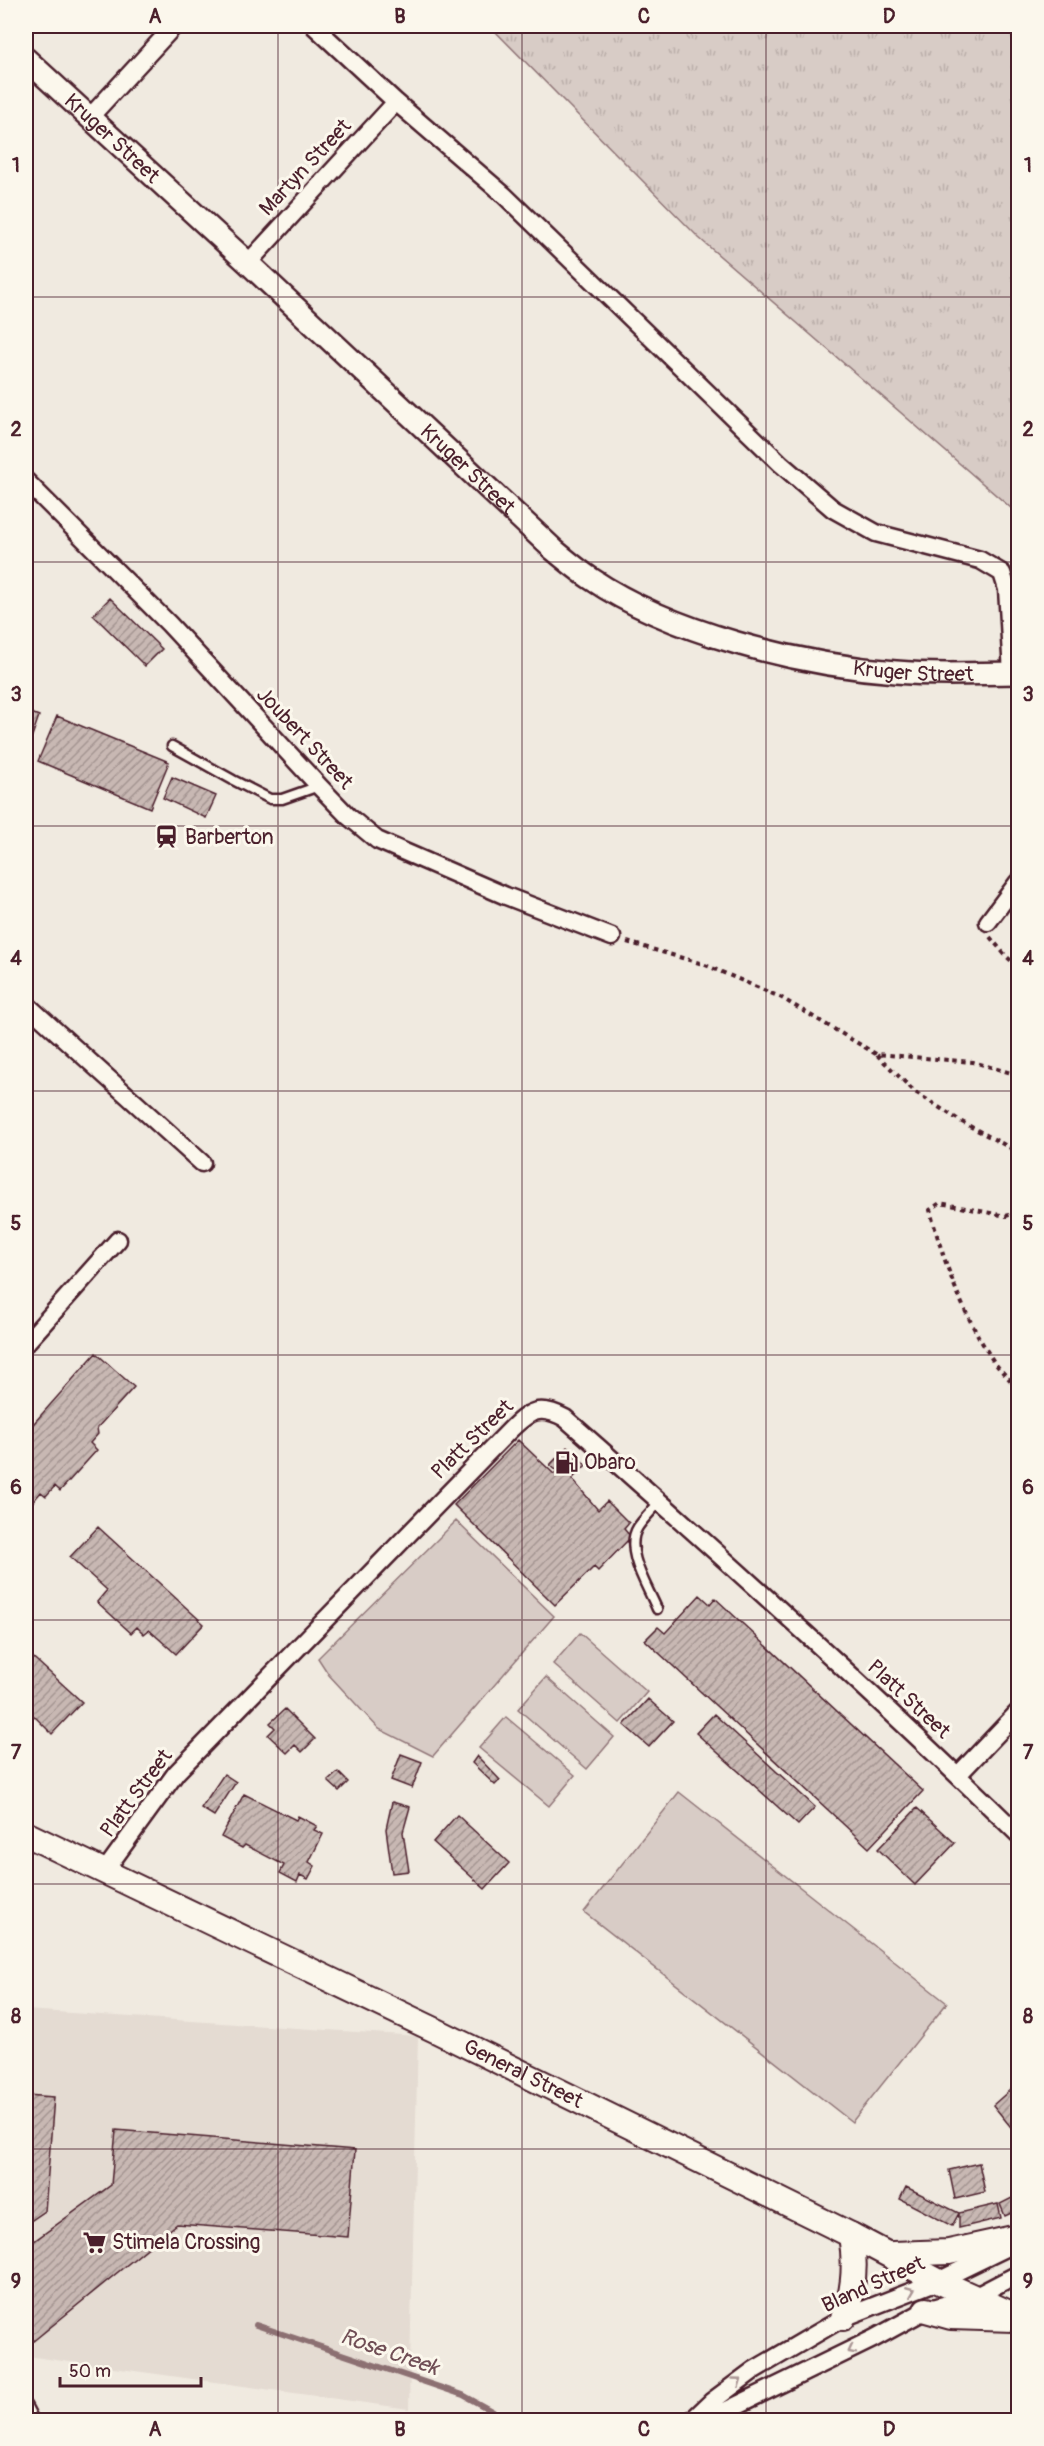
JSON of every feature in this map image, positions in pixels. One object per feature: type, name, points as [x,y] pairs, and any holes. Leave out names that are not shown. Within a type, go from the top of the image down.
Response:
[{"type":"main road","name":"General Street","points":[[26,1834],[437,2031],[851,2235],[938,2281],[976,2296],[1018,2318]]},
{"type":"main road","points":[[843,2318],[855,2277],[855,2258],[851,2235]]},
{"type":"main road","points":[[888,2254],[949,2252],[1018,2237]]},
{"type":"main road","points":[[926,2310],[951,2317],[1018,2318]]},
{"type":"street","points":[[90,117],[174,26]]},
{"type":"street","name":"Kruger Street","points":[[26,59],[554,550],[591,579],[665,617],[727,640],[825,664],[897,673],[1016,673],[1007,589],[1002,573],[980,560],[876,532],[833,509],[760,444],[504,195],[396,102],[314,26]]},
{"type":"street","name":"Martyn Street","points":[[248,263],[396,102]]},
{"type":"street","name":"Joubert Street","points":[[26,481],[169,624],[319,786],[370,834],[393,848],[612,938]]},
{"type":"street","points":[[988,922],[1018,882]]},
{"type":"street","points":[[26,1004],[202,1163]]},
{"type":"street","points":[[26,1343],[118,1240]]},
{"type":"street","name":"Platt Street","points":[[104,1872],[176,1773],[523,1418],[534,1411],[549,1410],[565,1418],[660,1502],[958,1775],[1018,1834]]},
{"type":"street","points":[[958,1775],[1018,1712]]},
{"type":"street","name":"Bland Street","points":[[693,2420],[711,2402],[754,2370],[843,2318],[938,2281],[1018,2242]]},
{"type":"street","name":"Bland Street","points":[[693,2420],[715,2416],[787,2382],[926,2310],[976,2296],[1018,2274]]},
{"type":"lane","points":[[172,746],[270,799],[289,797],[319,786]]},
{"type":"lane","points":[[657,1609],[634,1548],[634,1534],[638,1526],[660,1502]]},
{"type":"lane","points":[[26,2405],[34,2421]]},
{"type":"path","points":[[988,922],[990,938],[1018,967]]},
{"type":"path","points":[[612,938],[704,964],[780,997],[876,1054],[915,1092],[962,1122],[1018,1152]]},
{"type":"path","points":[[876,1054],[973,1062],[1018,1076]]},
{"type":"path","points":[[1018,1212],[1006,1216],[940,1203],[930,1210],[942,1255],[961,1301],[989,1356],[1018,1389]]},
{"type":"shaded area","points":[[26,2010],[418,2036],[409,2409],[27,2356],[26,2361]]},
{"type":"green space","points":[[490,26],[1018,26],[1018,514],[699,238]]},
{"type":"green space","points":[[456,1521],[554,1616],[433,1756],[379,1729],[329,1675],[318,1658]]},
{"type":"green space","points":[[580,1633],[647,1692],[620,1723],[553,1664]]},
{"type":"green space","points":[[546,1677],[614,1737],[587,1769],[518,1709]]},
{"type":"green space","points":[[506,1717],[575,1775],[549,1806],[479,1748]]},
{"type":"green space","points":[[679,1792],[947,2003],[852,2122],[584,1912]]},
{"type":"building","points":[[110,598],[162,649],[145,666],[93,615]]},
{"type":"building","points":[[26,711],[39,716],[32,736],[26,734]]},
{"type":"building","points":[[57,716],[169,762],[150,808],[38,761]]},
{"type":"building","points":[[172,777],[216,796],[206,818],[163,798]]},
{"type":"building","points":[[96,1353],[134,1387],[97,1428],[98,1434],[90,1443],[97,1450],[60,1491],[55,1486],[46,1496],[41,1492],[26,1510],[26,1432]]},
{"type":"building","points":[[518,1440],[554,1474],[557,1471],[550,1465],[567,1447],[586,1465],[572,1479],[598,1510],[607,1501],[629,1523],[624,1529],[631,1537],[598,1571],[594,1567],[555,1605],[454,1505]]},
{"type":"building","points":[[98,1527],[204,1624],[176,1654],[149,1630],[144,1634],[137,1627],[131,1633],[97,1602],[107,1590],[70,1557]]},
{"type":"building","points":[[700,1595],[710,1604],[715,1598],[923,1791],[869,1848],[645,1640],[658,1627],[665,1633]]},
{"type":"building","points":[[26,1651],[82,1702],[52,1734],[26,1708]]},
{"type":"building","points":[[648,1699],[673,1721],[649,1747],[624,1725]]},
{"type":"building","points":[[285,1709],[315,1739],[302,1752],[295,1745],[287,1753],[268,1735],[275,1728],[270,1723]]},
{"type":"building","points":[[714,1714],[815,1807],[798,1825],[696,1733]]},
{"type":"building","points":[[401,1754],[422,1762],[412,1788],[391,1780]]},
{"type":"building","points":[[477,1756],[500,1780],[495,1785],[472,1763]]},
{"type":"building","points":[[338,1772],[348,1782],[339,1791],[328,1781]]},
{"type":"building","points":[[224,1774],[236,1782],[214,1816],[201,1808]]},
{"type":"building","points":[[244,1794],[296,1820],[298,1816],[317,1826],[314,1830],[323,1834],[309,1862],[315,1866],[308,1879],[300,1875],[297,1882],[280,1873],[284,1865],[245,1845],[242,1848],[221,1837]]},
{"type":"building","points":[[392,1802],[410,1807],[403,1832],[409,1871],[392,1873],[386,1829]]},
{"type":"building","points":[[917,1808],[955,1843],[915,1885],[878,1849]]},
{"type":"building","points":[[457,1815],[509,1863],[485,1889],[433,1842]]},
{"type":"building","points":[[1018,2083],[1018,2136],[993,2105]]},
{"type":"building","points":[[26,2095],[54,2097],[45,2211],[26,2224]]},
{"type":"building","name":"Stimela Crossing","points":[[116,2130],[355,2150],[348,2237],[177,2224],[26,2347],[26,2247],[111,2185]]},
{"type":"building","points":[[979,2163],[985,2192],[955,2199],[949,2170]]},
{"type":"building","points":[[906,2187],[959,2213],[952,2226],[900,2199]]},
{"type":"building","points":[[1018,2195],[1018,2210],[1005,2216],[1000,2204]]},
{"type":"building","points":[[998,2204],[1001,2218],[959,2228],[959,2213]]},
{"type":"waterway","name":"Rose Creek","points":[[256,2325],[463,2395],[508,2420]]},
{"type":"place","name":"Barberton","points":[[167,837]]},
{"type":"place","name":"Obaro","points":[[566,1462]]},
{"type":"place","name":"Stimela Crossing","points":[[94,2242]]}]
